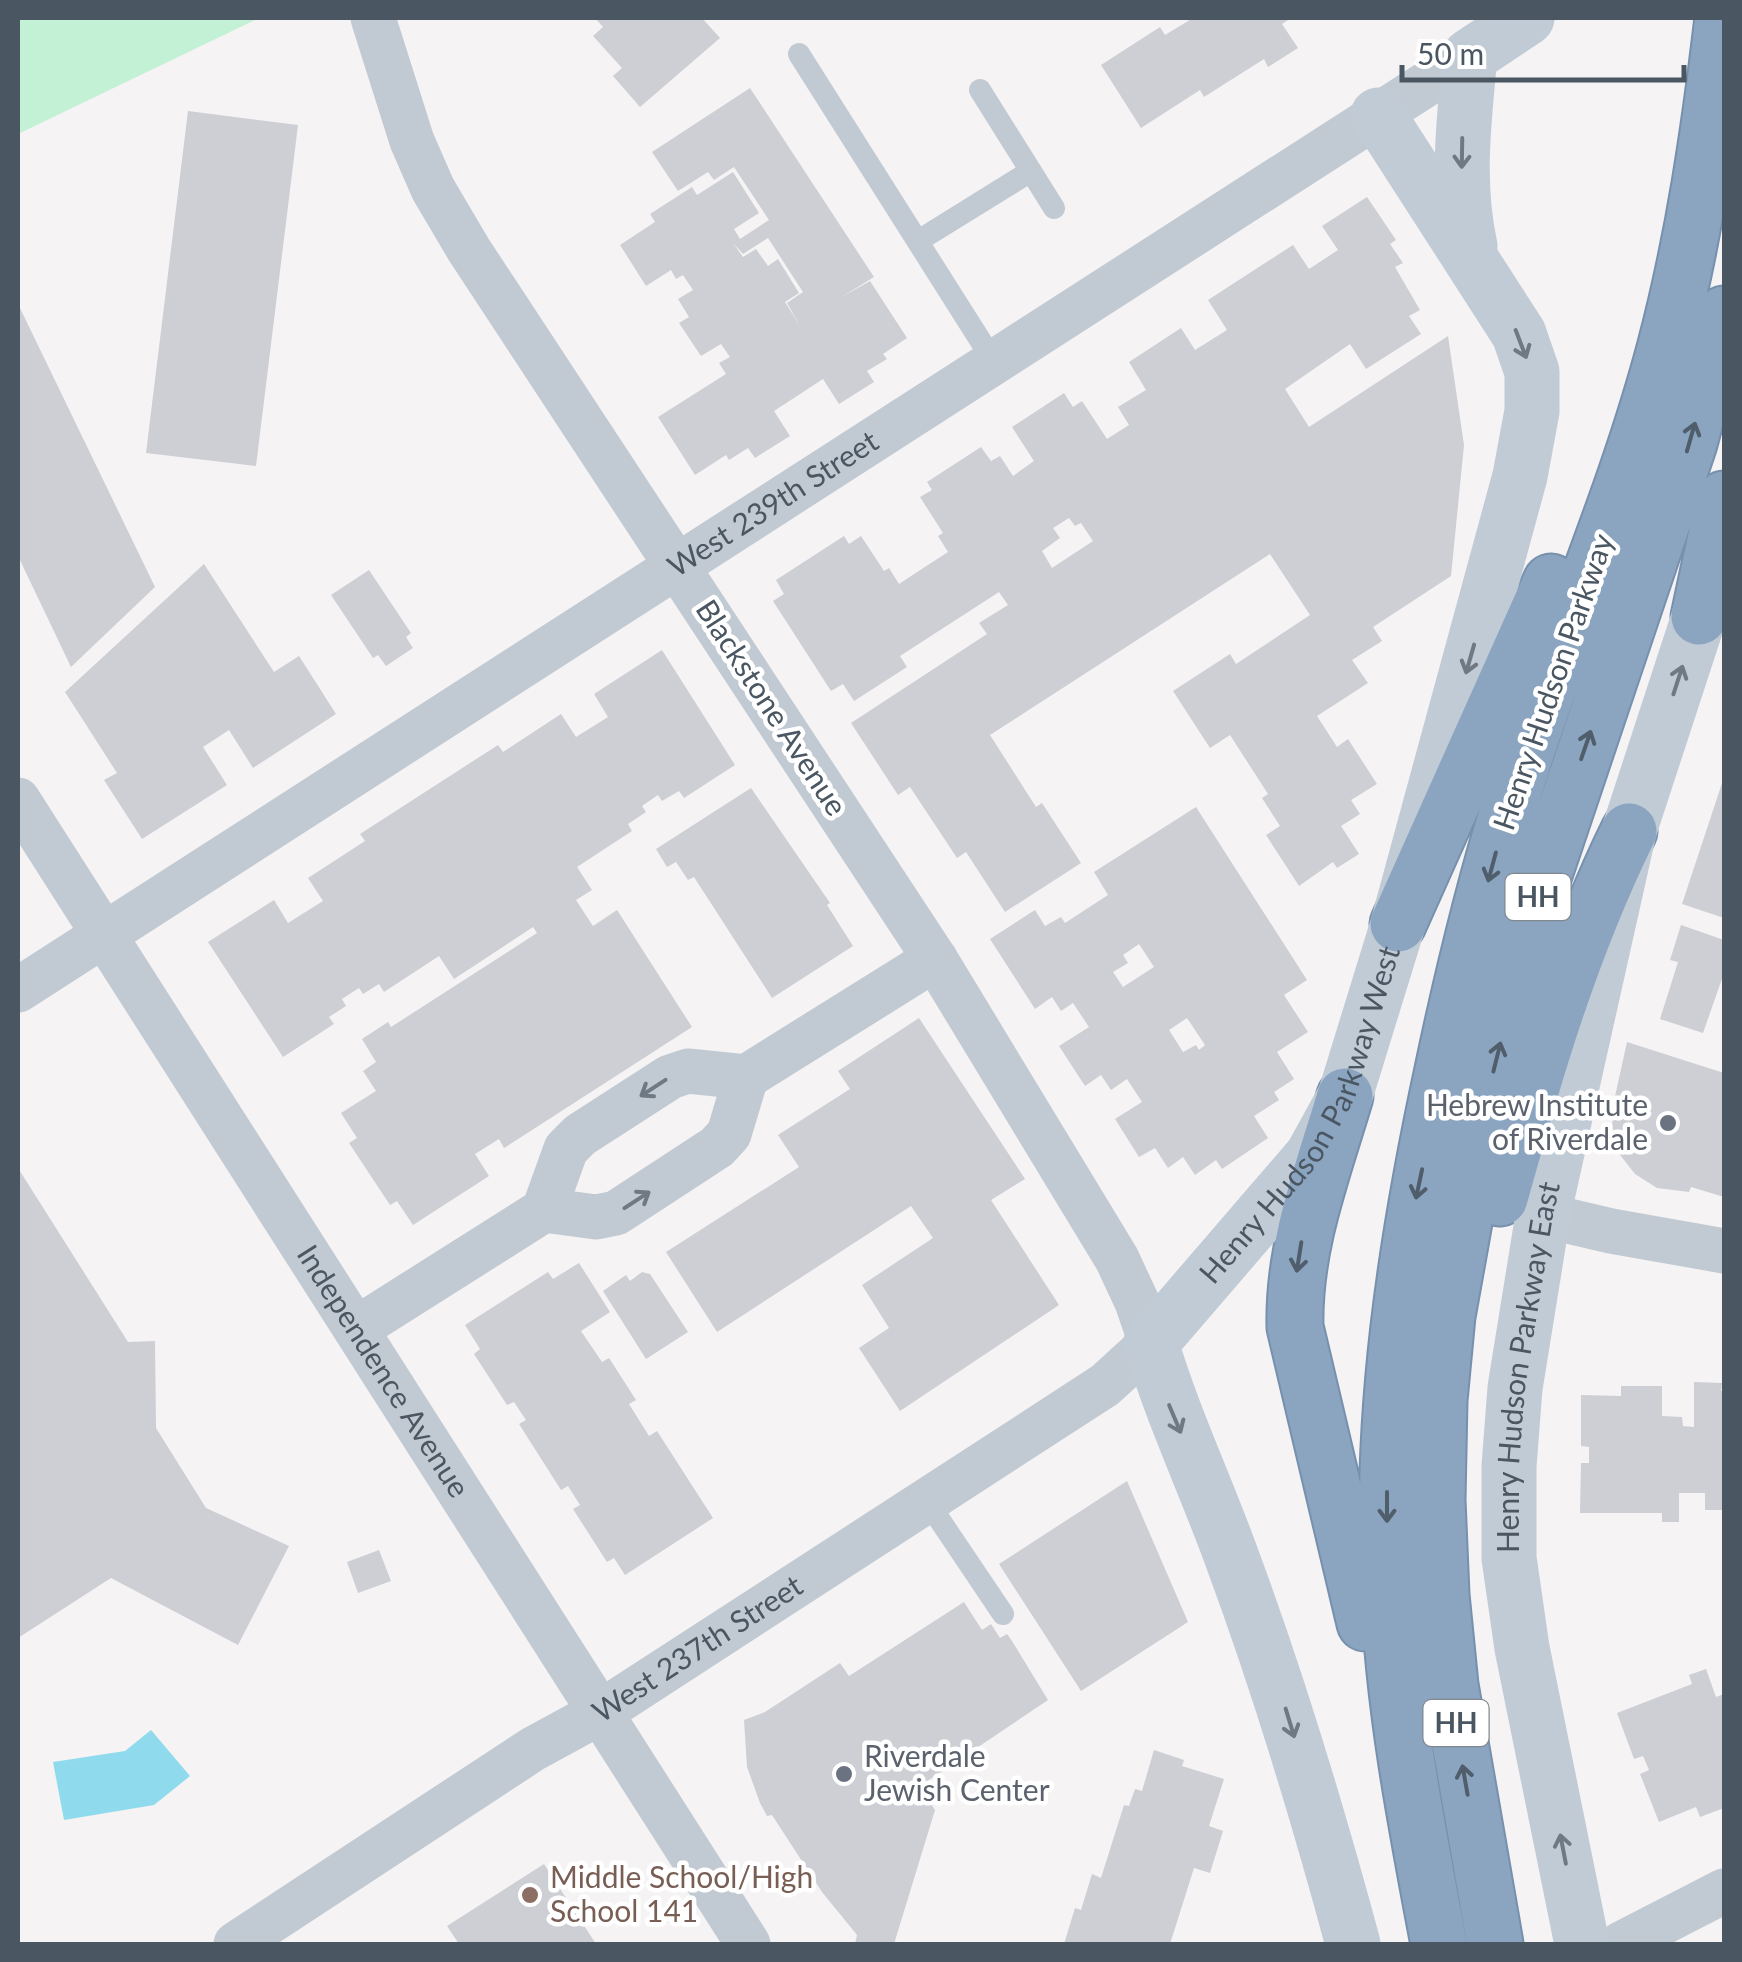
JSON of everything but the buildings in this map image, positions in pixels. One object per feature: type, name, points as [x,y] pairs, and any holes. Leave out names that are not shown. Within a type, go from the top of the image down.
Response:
[{"type":"highway","name":"Henry Hudson Parkway","points":[[1439,1944],[1397,1702],[1387,1516],[1395,1353],[1412,1215],[1451,1029],[1511,798],[1629,464],[1664,350],[1697,207],[1723,18]]},
{"type":"highway","points":[[1398,924],[1531,632],[1697,207]]},
{"type":"highway","name":"Henry Hudson Parkway","points":[[1495,1944],[1450,1685],[1441,1595],[1437,1500],[1448,1316],[1483,1116],[1540,886],[1689,444],[1724,314]]},
{"type":"highway","points":[[1699,617],[1724,499]]},
{"type":"highway","points":[[1437,1500],[1486,1253],[1536,1068],[1596,898],[1630,831]]},
{"type":"highway","points":[[1344,1096],[1301,1243],[1294,1286],[1295,1328],[1425,1870]]},
{"type":"street","name":"Blackstone Avenue","points":[[373,18],[412,141],[433,189],[469,250],[936,959],[1117,1260],[1151,1344]]},
{"type":"street","name":"West 239th Street","points":[[18,990],[1527,18]]},
{"type":"street","name":"Henry Hudson Parkway West","points":[[1470,56],[1462,209],[1473,259]]},
{"type":"street","name":"Henry Hudson Parkway West","points":[[1151,1344],[1312,1156],[1344,1096],[1398,924],[1520,476],[1532,411],[1532,372],[1519,334],[1378,115]]},
{"type":"street","name":"Henry Hudson Parkway East","points":[[1582,1944],[1522,1648],[1509,1558],[1509,1466],[1515,1388],[1542,1215],[1630,831],[1699,617],[1724,568]]},
{"type":"street","name":"Independence Avenue","points":[[18,800],[748,1944]]},
{"type":"street","points":[[356,1329],[544,1210],[566,1149],[580,1135],[670,1077],[688,1071],[746,1077],[936,959]]},
{"type":"street","points":[[544,1210],[596,1217],[616,1213],[717,1148],[729,1134],[746,1077]]},
{"type":"street","points":[[1542,1215],[1724,1251]]},
{"type":"street","points":[[1151,1344],[1168,1402],[1230,1550],[1279,1687],[1353,1944]]},
{"type":"street","name":"West 237th Street","points":[[236,1944],[533,1749],[602,1712],[927,1501],[1105,1384],[1151,1344]]},
{"type":"street","points":[[1620,1944],[1724,1891]]},
{"type":"lane","points":[[799,54],[994,362]]},
{"type":"lane","points":[[980,90],[1054,208]]},
{"type":"lane","points":[[918,241],[1031,171]]},
{"type":"lane","points":[[927,1501],[1003,1614]]},
{"type":"green space","points":[[18,18],[259,18],[18,134]]},
{"type":"water","points":[[151,1730],[190,1776],[154,1805],[64,1820],[53,1762],[125,1751]]},
{"type":"place","name":"Hebrew Institute of Riverdale","points":[[1668,1123]]},
{"type":"place","name":"Riverdale Jewish Center","points":[[844,1774]]},
{"type":"place","name":"Middle School/High School 141","points":[[530,1895]]}]
